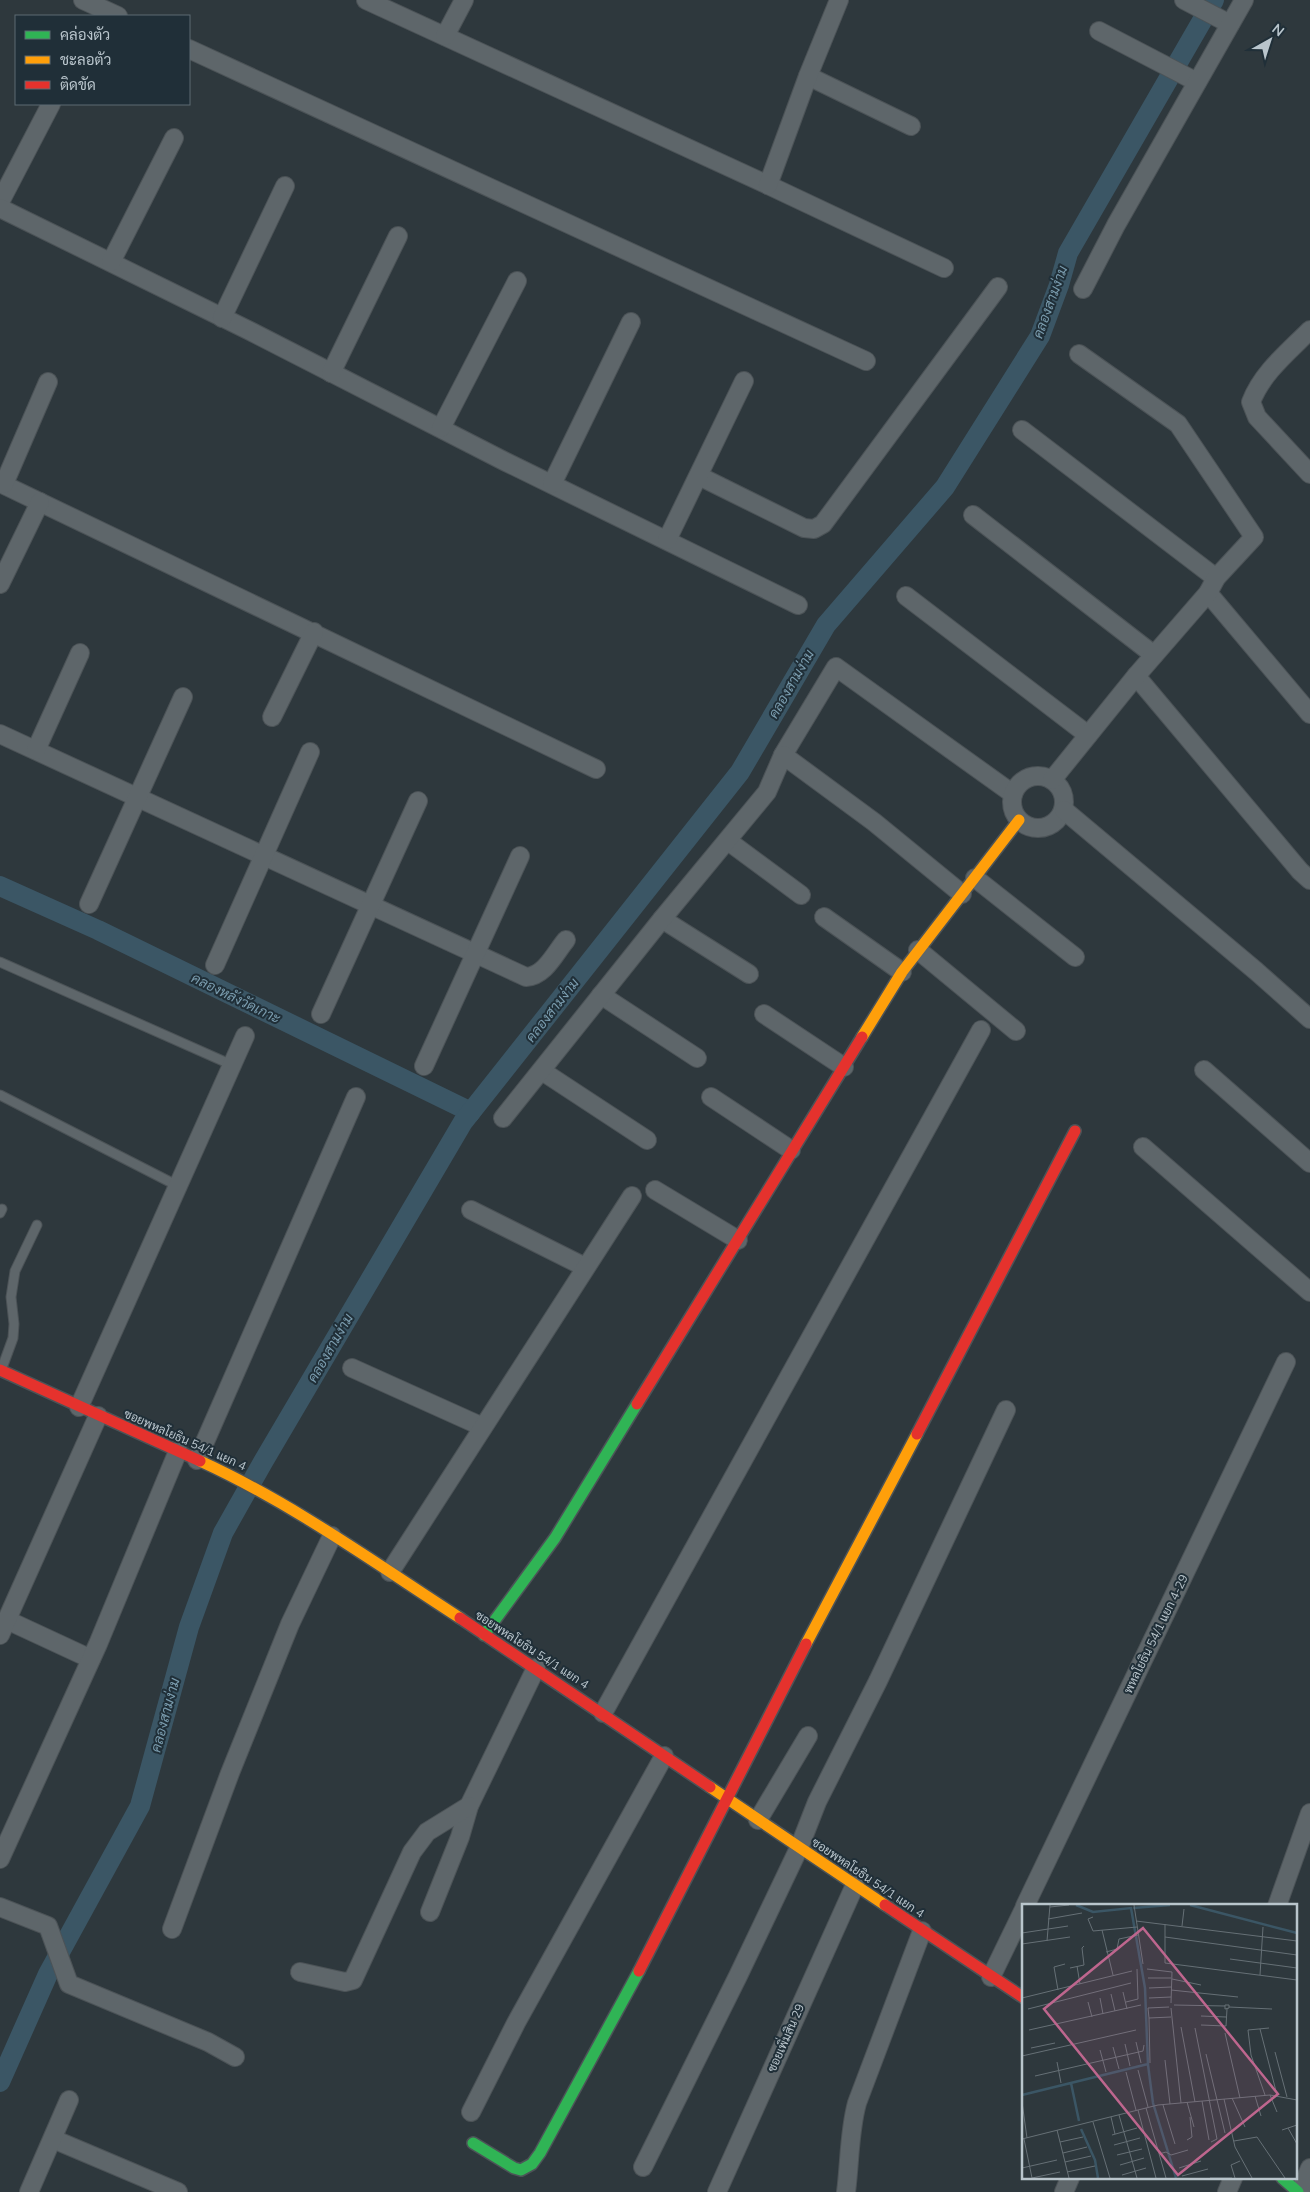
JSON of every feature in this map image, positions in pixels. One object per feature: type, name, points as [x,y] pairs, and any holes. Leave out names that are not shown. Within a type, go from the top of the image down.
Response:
[{"type":"street","points":[[82,0],[111,15]]},
{"type":"street","points":[[366,0],[944,268]]},
{"type":"street","points":[[445,36],[464,0]]},
{"type":"street","points":[[768,185],[808,76],[839,0]]},
{"type":"street","points":[[1083,288],[1194,81],[1227,22],[1244,0]]},
{"type":"street","points":[[1188,2],[1227,22]]},
{"type":"street","points":[[1099,31],[1194,81]]},
{"type":"street","points":[[190,49],[866,361]]},
{"type":"street","points":[[808,76],[911,126]]},
{"type":"street","points":[[0,202],[50,105]]},
{"type":"street","points":[[111,262],[174,138]]},
{"type":"street","points":[[222,318],[285,186]]},
{"type":"street","points":[[0,208],[798,605]]},
{"type":"street","points":[[331,373],[398,236]]},
{"type":"street","points":[[441,428],[517,281]]},
{"type":"street","points":[[699,476],[804,528],[814,530],[823,524],[998,288]]},
{"type":"street","points":[[552,484],[631,322]]},
{"type":"street","points":[[1310,330],[1265,376],[1251,402],[1257,417],[1310,474]]},
{"type":"street","points":[[1052,780],[1136,676],[1254,537],[1178,424],[1079,354]]},
{"type":"street","points":[[667,540],[744,381]]},
{"type":"street","points":[[48,382],[2,484],[314,632],[596,769]]},
{"type":"street","points":[[1022,430],[1212,586],[1310,714]]},
{"type":"street","points":[[0,584],[40,502]]},
{"type":"street","points":[[973,515],[1154,655]]},
{"type":"street","points":[[906,596],[1088,735]]},
{"type":"street","points":[[272,717],[314,632]]},
{"type":"street","points":[[36,750],[80,653]]},
{"type":"street","points":[[503,1118],[662,919],[767,792],[783,755],[836,667],[1013,794]]},
{"type":"street","points":[[1136,676],[1300,871],[1310,880]]},
{"type":"street","points":[[89,904],[183,697]]},
{"type":"street","points":[[0,734],[526,977],[535,977],[543,970],[566,940]]},
{"type":"street","points":[[215,965],[262,855],[310,752]]},
{"type":"street","points":[[783,755],[874,822],[962,894]]},
{"type":"street","points":[[1032,776],[1046,776],[1058,784],[1064,796],[1064,810],[1056,821],[1044,828],[1030,827],[1019,820],[1012,807],[1013,794],[1020,782],[1032,776]]},
{"type":"street","points":[[320,1014],[418,802]]},
{"type":"street","points":[[1064,810],[1256,971],[1310,1019]]},
{"type":"street","points":[[484,1635],[555,1538],[791,1150],[902,972],[1019,820]]},
{"type":"street","points":[[728,841],[800,895]]},
{"type":"street","points":[[424,1066],[520,856]]},
{"type":"street","points":[[975,878],[1075,958]]},
{"type":"street","points":[[824,917],[902,972]]},
{"type":"street","points":[[662,919],[749,974]]},
{"type":"street","points":[[918,950],[1016,1031]]},
{"type":"street","points":[[601,995],[697,1058]]},
{"type":"street","points":[[764,1014],[844,1067]]},
{"type":"street","points":[[603,1714],[981,1030]]},
{"type":"street","points":[[79,1407],[245,1036]]},
{"type":"street","points":[[1204,1070],[1310,1163]]},
{"type":"street","points":[[542,1071],[647,1140]]},
{"type":"street","points":[[197,1460],[356,1097]]},
{"type":"street","points":[[711,1097],[791,1150]]},
{"type":"street","points":[[473,2143],[514,2168],[526,2169],[532,2164],[553,2132],[659,1934],[726,1798],[1075,1131]]},
{"type":"street","points":[[1144,1147],[1310,1292]]},
{"type":"street","points":[[655,1190],[738,1240]]},
{"type":"street","points":[[390,1572],[632,1196]]},
{"type":"street","points":[[471,1210],[585,1267]]},
{"type":"street","name":"พหลโยธิน 54/1 แยก 4-29","points":[[1027,1904],[1286,1362]]},
{"type":"street","points":[[352,1368],[483,1427]]},
{"type":"street","name":"ซอยพหลโยธิน 54/1 แยก 4","points":[[1,1370],[241,1480],[288,1506],[536,1668],[799,1848],[1022,1997]]},
{"type":"street","points":[[643,2167],[738,1976],[799,1848],[817,1802],[878,1681],[1006,1410]]},
{"type":"street","points":[[91,1659],[4,1628],[98,1416]]},
{"type":"street","points":[[0,1859],[91,1659],[178,1451]]},
{"type":"street","points":[[172,1929],[230,1772],[290,1624],[332,1536]]},
{"type":"street","points":[[430,1912],[460,1837],[469,1806],[536,1668]]},
{"type":"street","points":[[758,1820],[808,1736]]},
{"type":"street","points":[[472,2112],[516,2023],[664,1756]]},
{"type":"street","points":[[300,1972],[345,1982],[353,1980],[412,1852],[427,1832],[469,1806]]},
{"type":"street","points":[[1278,1904],[1310,1813]]},
{"type":"street","name":"ซอยเพิ่มสิน 29","points":[[717,2192],[855,1885]]},
{"type":"street","points":[[0,1907],[48,1926],[68,1984],[208,2042],[235,2057]]},
{"type":"street","points":[[991,1977],[1022,1913]]},
{"type":"street","points":[[846,2192],[851,2154],[851,2125],[857,2103],[922,1931]]},
{"type":"street","points":[[29,2192],[69,2100]]},
{"type":"street","points":[[53,2139],[178,2192]]},
{"type":"street","points":[[1284,2180],[1299,2192],[1310,2168]]},
{"type":"street","points":[[1064,2192],[1069,2180]]},
{"type":"street","points":[[1227,2192],[1232,2180]]},
{"type":"lane","points":[[0,962],[232,1065]]},
{"type":"lane","points":[[0,1095],[178,1186]]},
{"type":"lane","points":[[1,1370],[13,1338],[12,1297],[15,1270],[37,1225]]},
{"type":"waterway","name":"คลองสามง่าม","points":[[0,2082],[48,1974],[140,1806],[189,1627],[223,1533],[263,1462],[463,1122],[740,772],[826,625],[945,487],[1040,336],[1059,285],[1068,253],[1214,0]]},
{"type":"waterway","name":"คลองหลังวัดเกาะ","points":[[0,886],[98,930],[471,1112]]},
{"type":"traffic: fast","points":[[484,1635],[555,1538],[637,1404]]},
{"type":"traffic: fast","points":[[473,2143],[514,2168],[521,2170],[532,2164],[540,2153],[639,1971]]},
{"type":"traffic: fast","points":[[1284,2180],[1298,2192]]},
{"type":"traffic: slow","points":[[862,1037],[902,972],[1019,820]]},
{"type":"traffic: slow","points":[[806,1644],[917,1434]]},
{"type":"traffic: slow","points":[[200,1461],[300,1515],[365,1555],[460,1618]]},
{"type":"traffic: slow","points":[[710,1787],[885,1905]]},
{"type":"traffic: jam","points":[[637,1404],[862,1037]]},
{"type":"traffic: jam","points":[[917,1434],[1075,1131]]},
{"type":"traffic: jam","points":[[0,1370],[200,1461]]},
{"type":"traffic: jam","points":[[460,1618],[710,1787]]},
{"type":"traffic: jam","points":[[639,1971],[806,1644]]},
{"type":"traffic: jam","points":[[885,1905],[1022,1997]]}]
